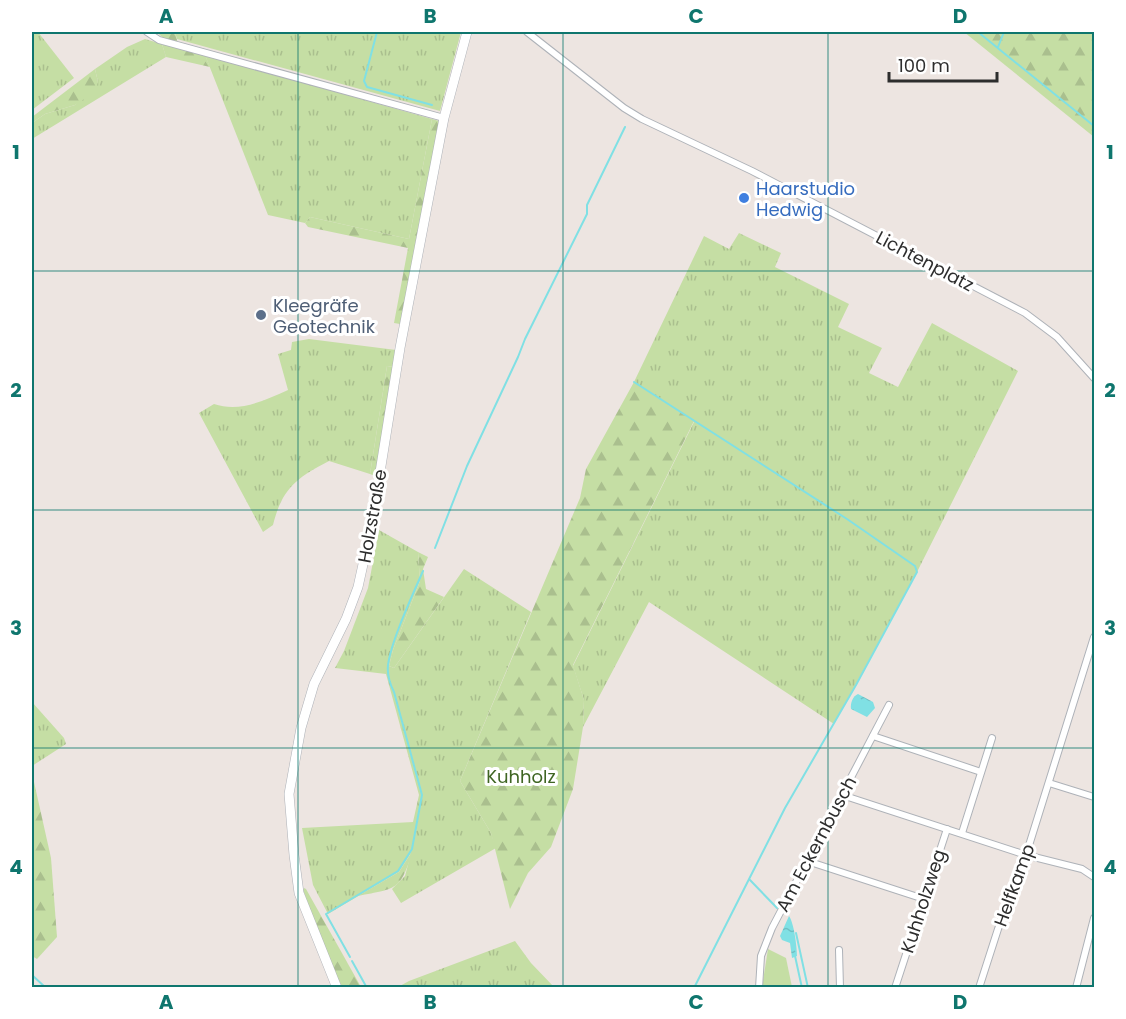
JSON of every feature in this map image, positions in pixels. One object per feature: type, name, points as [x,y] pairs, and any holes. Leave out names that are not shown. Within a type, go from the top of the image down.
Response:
[{"type":"main road","name":"Holzstraße","points":[[338,987],[300,893],[289,794],[301,728],[314,684],[346,620],[360,577],[371,528],[400,348],[444,118],[467,32]]},
{"type":"street","points":[[147,32],[159,40],[444,118]]},
{"type":"street","name":"Lichtenplatz","points":[[527,32],[624,108],[642,119],[752,171],[1025,313],[1057,337],[1095,378]]},
{"type":"street","name":"Helfkamp","points":[[979,987],[1026,855],[1095,637]]},
{"type":"street","name":"Am Eckernbusch","points":[[759,987],[761,956],[772,928],[890,705]]},
{"type":"street","points":[[873,736],[981,772]]},
{"type":"street","name":"Kuhholzweg","points":[[962,832],[992,738]]},
{"type":"street","points":[[1049,783],[1095,797]]},
{"type":"street","points":[[842,795],[947,829]]},
{"type":"street","name":"Kuhholzweg","points":[[895,987],[947,829],[962,832],[1026,855],[1082,869],[1095,877]]},
{"type":"street","points":[[807,861],[924,899]]},
{"type":"street","points":[[1076,987],[1095,918]]},
{"type":"street","points":[[839,950],[840,987]]},
{"type":"green space","points":[[32,32],[38,32],[74,78],[32,110]]},
{"type":"green space","points":[[157,32],[175,32],[179,48],[205,55],[210,67],[166,57],[162,37]]},
{"type":"green space","points":[[175,32],[461,32],[440,111],[177,39]]},
{"type":"green space","points":[[964,32],[1094,32],[1094,137]]},
{"type":"green space","points":[[145,39],[162,44],[166,57],[32,139],[32,123],[45,114],[75,105],[98,82],[95,69],[127,47]]},
{"type":"green space","points":[[205,55],[432,119],[409,239],[310,217],[305,223],[268,215]]},
{"type":"green space","points":[[95,69],[98,82],[95,92],[75,105],[45,114],[32,123],[32,117]]},
{"type":"green space","points":[[432,119],[439,121],[400,324],[394,323],[408,248],[308,227],[305,223],[310,217],[409,239]]},
{"type":"green space","points":[[739,233],[781,253],[775,267],[849,304],[838,327],[882,348],[869,373],[898,387],[932,323],[1018,371],[917,572],[834,724],[649,602],[583,727],[584,700],[573,666],[694,422],[634,382],[704,236],[729,249]]},
{"type":"green space","points":[[309,339],[396,350],[393,367],[387,366],[370,474],[329,461],[317,467],[299,479],[286,493],[273,525],[263,532],[199,413],[214,404],[243,406],[288,390],[278,354],[291,350],[292,342]]},
{"type":"green space","points":[[387,366],[393,367],[375,476],[370,474]]},
{"type":"green space","name":"Kuhholz","points":[[634,382],[694,421],[573,665],[584,700],[583,727],[573,789],[551,847],[528,873],[510,909],[491,833],[460,781],[580,498],[586,469]]},
{"type":"green space","points":[[379,530],[418,552],[420,581],[389,666],[394,668],[464,569],[531,612],[460,781],[491,833],[496,848],[401,903],[392,889],[405,876],[411,853],[399,872],[328,914],[313,885],[302,828],[413,822],[419,795],[386,674],[335,668],[344,651],[368,588]]},
{"type":"green space","points":[[418,552],[428,557],[423,569],[426,589],[444,597],[394,668],[389,666],[393,650],[420,581]]},
{"type":"green space","points":[[32,702],[64,738],[66,744],[32,766]]},
{"type":"green space","points":[[32,773],[51,858],[57,937],[37,959],[32,956]]},
{"type":"green space","points":[[413,850],[405,873],[396,885],[390,889],[358,896],[399,872]]},
{"type":"green space","points":[[304,888],[361,987],[342,987],[330,963]]},
{"type":"green space","points":[[515,941],[531,963],[554,987],[398,987],[409,981]]},
{"type":"green space","points":[[768,949],[786,958],[792,987],[762,987]]},
{"type":"water","points":[[858,694],[873,702],[875,708],[867,717],[851,709],[852,700]]},
{"type":"water","points":[[789,916],[794,929],[797,952],[797,956],[792,958],[790,943],[782,940],[780,936]]},
{"type":"waterway","points":[[377,32],[364,81],[367,87],[432,105]]},
{"type":"waterway","points":[[978,32],[1094,126]]},
{"type":"waterway","points":[[998,47],[1004,32]]},
{"type":"waterway","points":[[435,548],[467,466],[525,339],[587,214],[587,205],[625,127]]},
{"type":"waterway","points":[[634,382],[847,519],[915,566],[917,572],[856,685],[785,808],[694,988]]},
{"type":"waterway","points":[[350,957],[326,914],[398,871],[412,849],[422,795],[389,679],[388,668],[398,631],[423,571]]},
{"type":"waterway","points":[[750,880],[777,908]]},
{"type":"waterway","points":[[796,933],[808,988]]},
{"type":"waterway","points":[[795,956],[802,988]]},
{"type":"waterway","points":[[352,961],[367,988]]},
{"type":"waterway","points":[[32,975],[46,988]]},
{"type":"place","name":"Haarstudio Hedwig","points":[[744,198]]},
{"type":"place","name":"Kleegräfe Geotechnik","points":[[261,315]]}]
